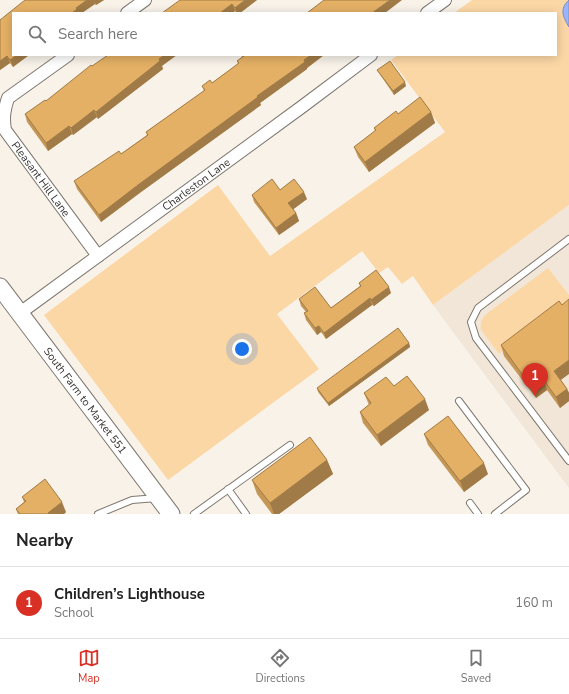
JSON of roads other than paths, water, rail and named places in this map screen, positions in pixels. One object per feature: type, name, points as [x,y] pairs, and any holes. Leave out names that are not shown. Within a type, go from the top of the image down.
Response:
[{"type":"main road","name":"South Farm to Market 551","points":[[0,287],[170,514]]},
{"type":"street","points":[[128,12],[145,0]]},
{"type":"street","points":[[428,12],[445,0]]},
{"type":"street","name":"Pleasant Hill Lane","points":[[67,56],[8,98],[4,108],[3,119],[5,130],[98,256]]},
{"type":"street","name":"Charleston Lane","points":[[20,313],[304,106],[370,56]]},
{"type":"lane","points":[[569,239],[478,308],[471,322],[476,338],[569,461]]},
{"type":"lane","points":[[459,401],[526,490],[495,514]]},
{"type":"lane","points":[[194,514],[290,445]]},
{"type":"lane","points":[[228,489],[246,514]]},
{"type":"lane","points":[[98,514],[132,500],[158,497]]},
{"type":"lane","points":[[470,503],[478,514]]},
{"type":"water","points":[[569,0],[569,27],[565,20],[563,10]]},
{"type":"place","name":"Children’s Lighthouse","points":[[535,396]]}]
